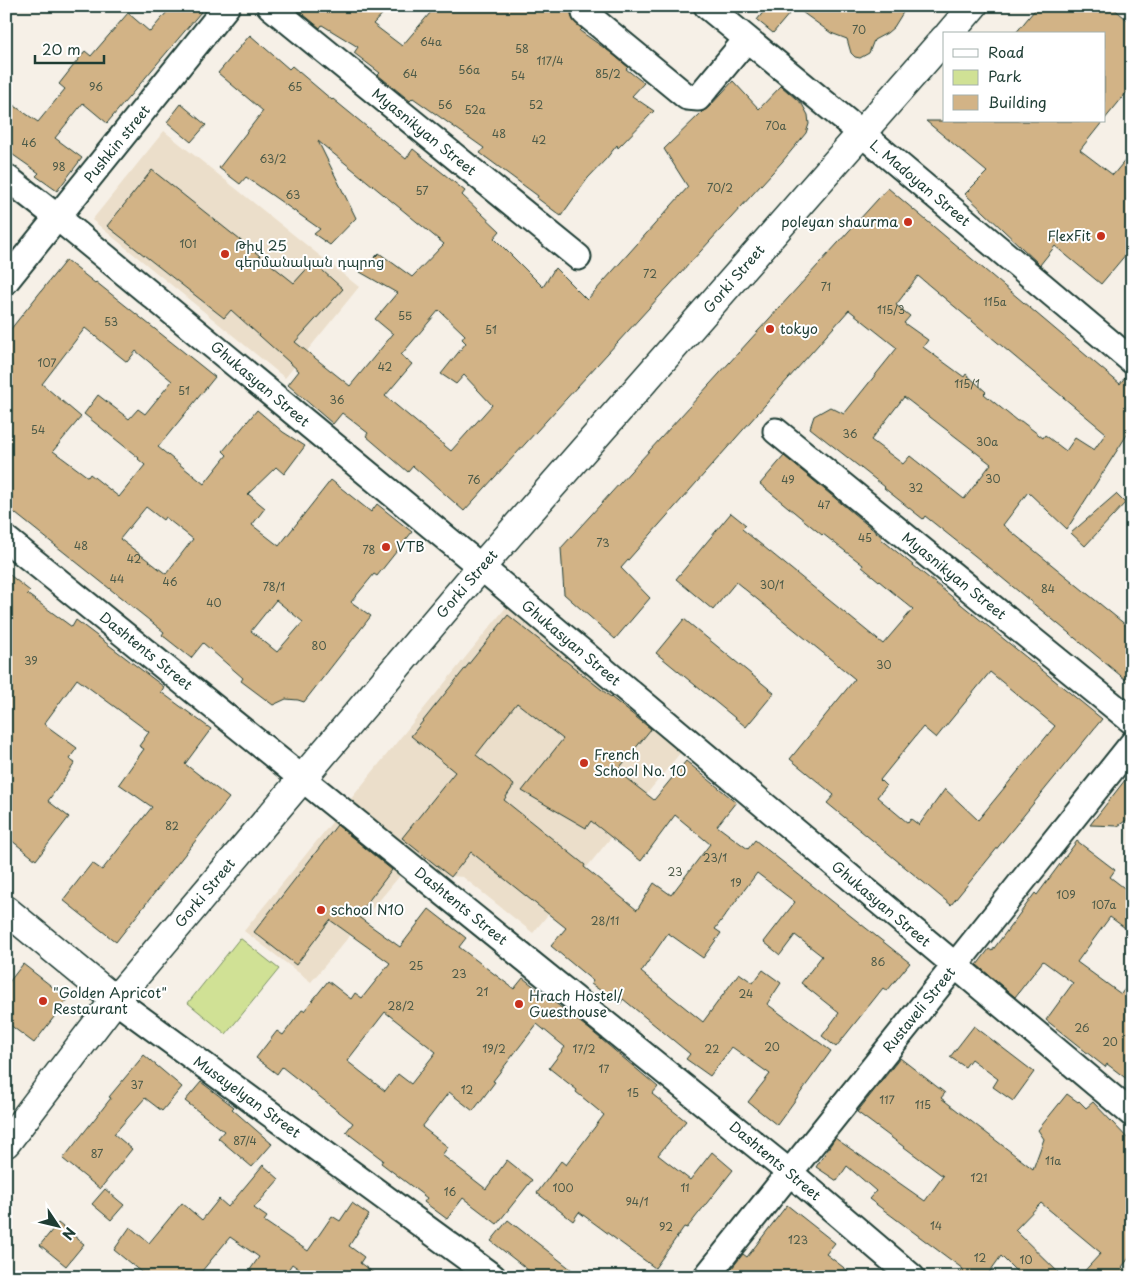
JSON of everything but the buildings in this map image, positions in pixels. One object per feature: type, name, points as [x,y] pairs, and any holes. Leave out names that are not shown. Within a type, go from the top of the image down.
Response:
[{"type":"main road","points":[[951,32],[973,6]]},
{"type":"main road","name":"Gorki Street","points":[[6,1143],[115,1000],[481,567],[943,40]]},
{"type":"main road","name":"Musayelyan Street","points":[[6,910],[115,1000]]},
{"type":"street","name":"Pushkin street","points":[[6,281],[227,6]]},
{"type":"street","name":"Myasnikyan Street","points":[[270,6],[578,257]]},
{"type":"street","name":"L. Madoyan Street","points":[[707,6],[1132,361]]},
{"type":"street","points":[[586,13],[687,98],[698,98],[747,39]]},
{"type":"street","name":"Ghukasyan Street","points":[[6,177],[481,567],[1132,1114]]},
{"type":"street","name":"Myasnikyan Street","points":[[776,431],[1132,721]]},
{"type":"street","name":"Dashtents Street","points":[[6,539],[789,1172],[912,1277]]},
{"type":"street","name":"Rustaveli Street","points":[[706,1277],[1132,744]]},
{"type":"street","name":"Musayelyan Street","points":[[115,1000],[492,1277]]},
{"type":"shaded area","name":"Թիվ 25 գերմանական դպրոց","points":[[164,131],[359,287],[285,378],[92,220]]},
{"type":"shaded area","points":[[507,606],[681,752],[533,933],[463,877],[403,872],[311,982],[244,931]]},
{"type":"green space","points":[[240,938],[279,969],[226,1034],[188,1003]]},
{"type":"place","name":"poleyan shaurma","points":[[908,222]]},
{"type":"place","name":"FlexFit","points":[[1101,236]]},
{"type":"place","name":"Թիվ 25 գերմանական դպրոց","points":[[225,254]]},
{"type":"place","name":"tokyo","points":[[770,329]]},
{"type":"place","name":"VTB","points":[[386,547]]},
{"type":"place","name":"French School No. 10","points":[[584,763]]},
{"type":"place","name":"school N10","points":[[321,910]]},
{"type":"place","name":"\"Golden Apricot\" Restaurant","points":[[43,1001]]},
{"type":"place","name":"Hrach Hostel/ Guesthouse","points":[[519,1004]]}]
